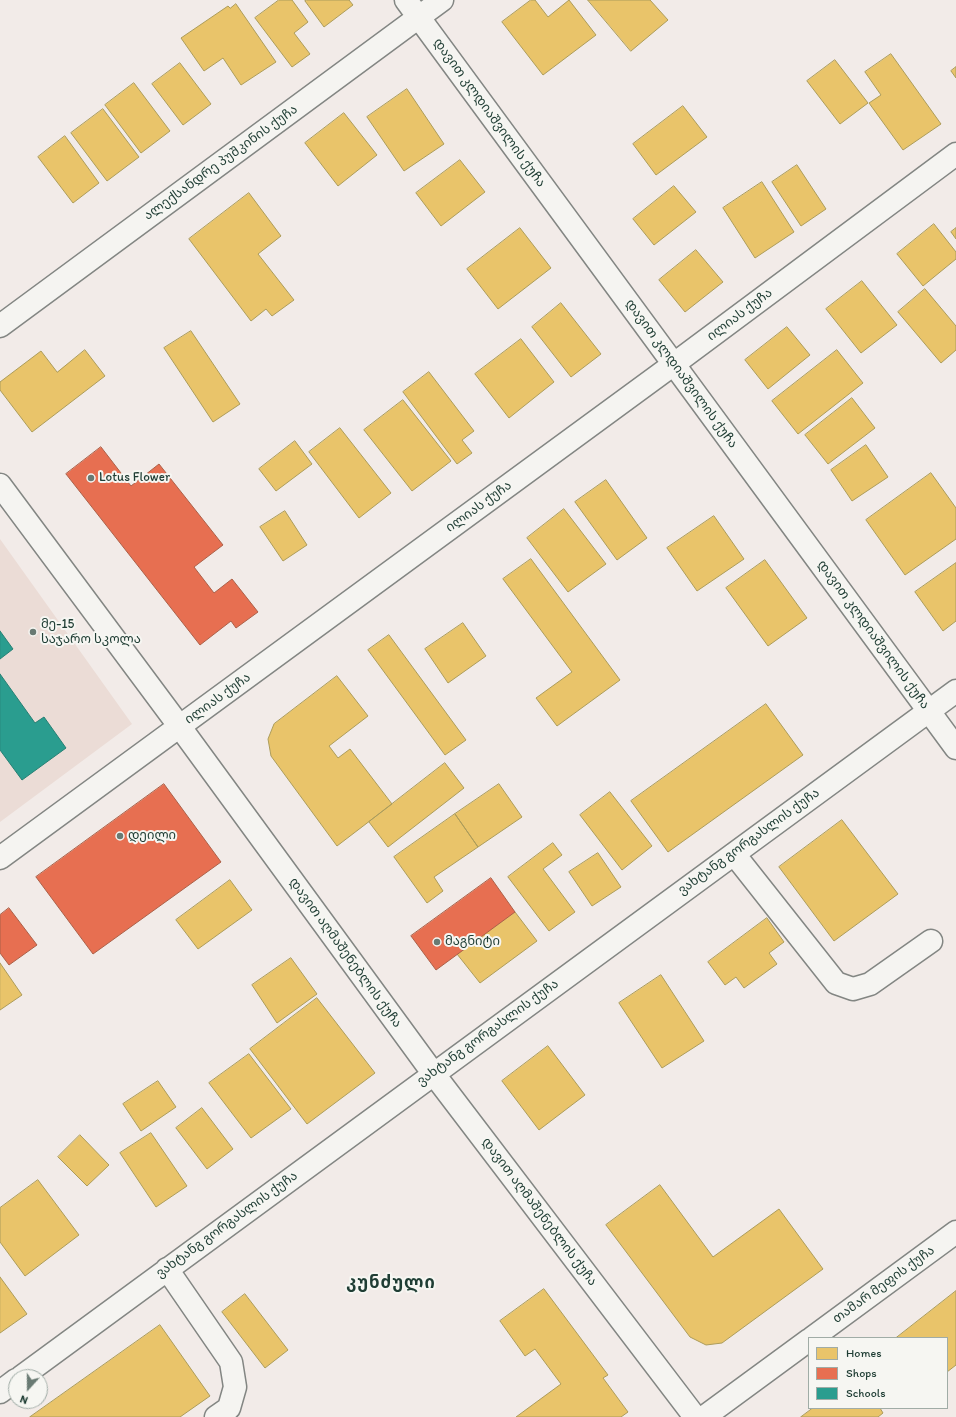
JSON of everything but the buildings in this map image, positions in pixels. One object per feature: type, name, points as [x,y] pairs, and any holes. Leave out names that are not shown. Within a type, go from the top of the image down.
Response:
[{"type":"street","name":"ალექსანდრე პუშკინის ქუჩა","points":[[0,326],[412,9],[442,0]]},
{"type":"street","name":"დავით კლდიაშვილის ქუჩა","points":[[412,9],[956,748]]},
{"type":"street","name":"ილიას ქუჩა","points":[[0,858],[674,364],[956,154]]},
{"type":"street","name":"დავით აღმაშენებლის ქუჩა","points":[[0,485],[180,727],[433,1073],[695,1417]]},
{"type":"street","name":"ვახტანგ გორგასლის ქუჩა","points":[[31,1369],[956,691]]},
{"type":"street","points":[[734,854],[836,983],[853,989],[870,984],[931,941]]},
{"type":"street","name":"თამარ მეფის ქუჩა","points":[[813,1337],[956,1232]]},
{"type":"street","points":[[167,1269],[231,1362],[235,1387],[229,1408],[216,1417]]},
{"type":"street","points":[[704,1417],[808,1341]]},
{"type":"shaded area","name":"მე-15 საჯარო სკოლა","points":[[0,539],[132,724],[0,822]]},
{"type":"place","name":"Lotus Flower","points":[[91,478]]},
{"type":"place","name":"მე-15 საჯარო სკოლა","points":[[33,632]]},
{"type":"place","name":"დეილი","points":[[120,836]]},
{"type":"place","name":"მაგნიტი","points":[[437,942]]},
{"type":"district","name":"კუნძული","points":[[391,1284]]}]
